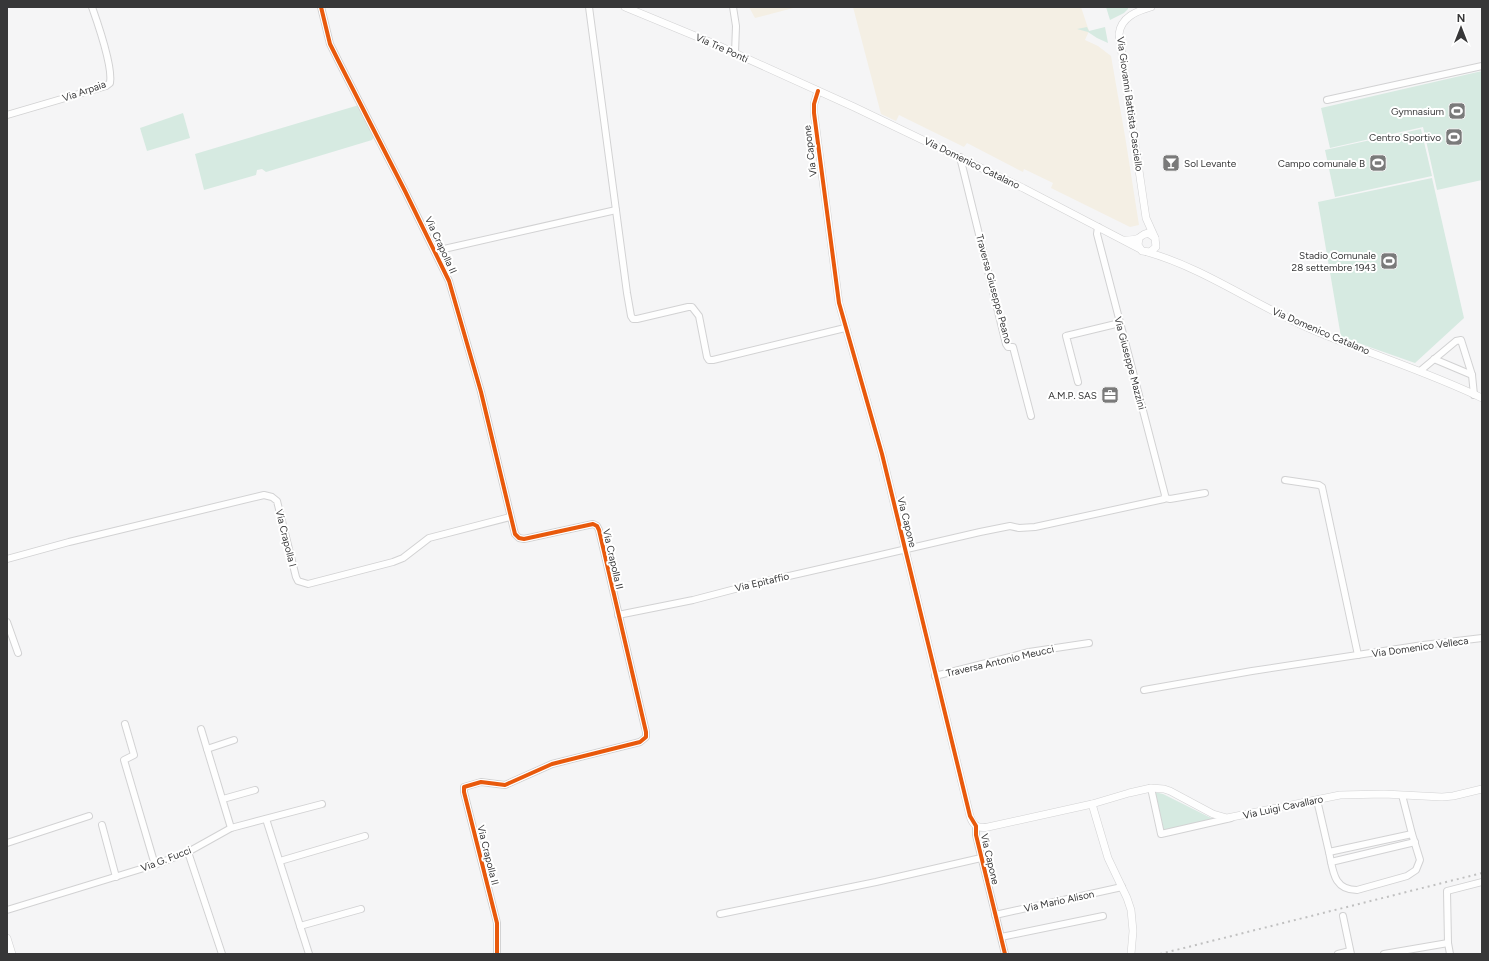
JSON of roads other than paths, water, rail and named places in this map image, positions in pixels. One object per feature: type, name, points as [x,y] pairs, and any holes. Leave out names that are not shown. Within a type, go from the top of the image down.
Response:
[{"type":"street","name":"Via Arpaia","points":[[7,116],[106,86],[110,83],[111,78],[109,66],[92,7]]},
{"type":"street","name":"Via Crapolla II","points":[[321,7],[330,44],[435,251],[453,293],[481,392],[515,534],[519,538],[524,539],[593,524],[597,526],[599,530],[646,732],[644,740],[640,742],[552,764],[504,785],[481,782],[467,785],[463,789],[497,923],[497,954]]},
{"type":"street","points":[[589,7],[616,210],[631,316],[633,319],[692,307],[699,316],[707,357],[709,360],[845,328]]},
{"type":"street","name":"Via Tre Ponti","points":[[626,7],[735,53],[818,91]]},
{"type":"street","points":[[733,7],[736,26],[735,53]]},
{"type":"street","name":"Via Giovanni Battista Casciello","points":[[1151,7],[1134,13],[1127,18],[1120,28],[1120,34],[1146,218],[1156,241]]},
{"type":"street","points":[[1327,100],[1482,66]]},
{"type":"street","name":"Via Domenico Catalano","points":[[818,91],[960,157],[1144,251],[1164,257],[1300,324],[1420,371],[1482,398]]},
{"type":"street","name":"Via Capone","points":[[818,91],[814,104],[814,113],[837,293],[845,328],[871,414],[970,816],[976,826],[976,835],[981,858],[1005,954]]},
{"type":"street","name":"Traversa Giuseppe Peano","points":[[960,157],[1006,344],[1008,347],[1014,347],[1031,416]]},
{"type":"street","points":[[435,251],[616,210]]},
{"type":"street","name":"Via Giovanni Battista Casciello","points":[[1140,237],[1146,218]]},
{"type":"street","name":"Via Giuseppe Mazzini","points":[[1098,227],[1097,234],[1165,498]]},
{"type":"street","points":[[1125,240],[1140,237],[1148,233],[1156,241],[1159,251],[1164,257]]},
{"type":"street","points":[[1140,237],[1138,245],[1144,251],[1154,249],[1156,241]]},
{"type":"street","points":[[1078,382],[1066,336],[1120,323]]},
{"type":"street","points":[[1420,371],[1456,341],[1461,340],[1472,375],[1474,394]]},
{"type":"street","points":[[1434,359],[1472,375]]},
{"type":"street","points":[[1285,480],[1319,485],[1322,487],[1358,655]]},
{"type":"street","points":[[905,550],[1001,527],[1035,527],[1163,500],[1165,498],[1170,499],[1205,493]]},
{"type":"street","name":"Via Crapolla I","points":[[7,559],[69,542],[264,495],[272,497],[277,501],[296,577],[298,582],[308,584],[394,562],[403,558],[429,538],[510,517]]},
{"type":"street","name":"Via Epitaffio","points":[[618,615],[693,600],[758,582],[905,550]]},
{"type":"street","points":[[7,622],[18,653]]},
{"type":"street","name":"Via Domenico Velleca","points":[[1144,690],[1252,671],[1482,638]]},
{"type":"street","name":"Traversa Antonio Meucci","points":[[935,676],[1029,652],[1089,643]]},
{"type":"street","points":[[124,724],[134,756],[124,760],[155,865]]},
{"type":"street","points":[[202,729],[231,828]]},
{"type":"street","points":[[207,749],[234,740]]},
{"type":"street","points":[[1151,788],[1161,834],[1232,818]]},
{"type":"street","name":"Via Luigi Cavallaro","points":[[976,826],[979,828],[988,828],[1092,804],[1151,788],[1170,791],[1218,817],[1232,818],[1348,795],[1442,797],[1482,789]]},
{"type":"street","points":[[223,799],[255,790]]},
{"type":"street","points":[[1317,800],[1335,878],[1339,884],[1350,890],[1357,890],[1412,874],[1419,865],[1420,860],[1402,795]]},
{"type":"street","name":"Via G. Fucci","points":[[7,910],[155,865],[188,852],[231,828],[322,804]]},
{"type":"street","points":[[1092,804],[1108,858],[1129,904],[1133,931],[1131,954]]},
{"type":"street","points":[[7,843],[89,816]]},
{"type":"street","points":[[266,819],[309,954]]},
{"type":"street","points":[[102,826],[116,877]]},
{"type":"street","points":[[1329,852],[1412,834]]},
{"type":"street","points":[[280,861],[365,836]]},
{"type":"street","points":[[1332,862],[1415,842]]},
{"type":"street","points":[[188,852],[222,954]]},
{"type":"street","points":[[720,914],[876,882],[981,858]]},
{"type":"street","points":[[1450,954],[1448,943],[1447,891],[1482,882]]},
{"type":"street","name":"Via Mario Alison","points":[[995,915],[1122,887]]},
{"type":"street","points":[[300,926],[361,909]]},
{"type":"street","points":[[1001,937],[1103,916]]},
{"type":"street","points":[[1338,954],[1351,953],[1343,916]]},
{"type":"street","points":[[7,938],[12,954]]},
{"type":"street","points":[[1384,954],[1448,943]]},
{"type":"railway","points":[[1160,954],[1482,873]]},
{"type":"place","name":"Gymnasium","points":[[1457,111]]},
{"type":"place","name":"Centro Sportivo","points":[[1454,137]]},
{"type":"place","name":"Sol Levante","points":[[1171,163]]},
{"type":"place","name":"Campo comunale B","points":[[1378,163]]},
{"type":"place","name":"Stadio Comunale 28 settembre 1943","points":[[1389,261]]},
{"type":"place","name":"A.M.P. SAS","points":[[1110,395]]}]
